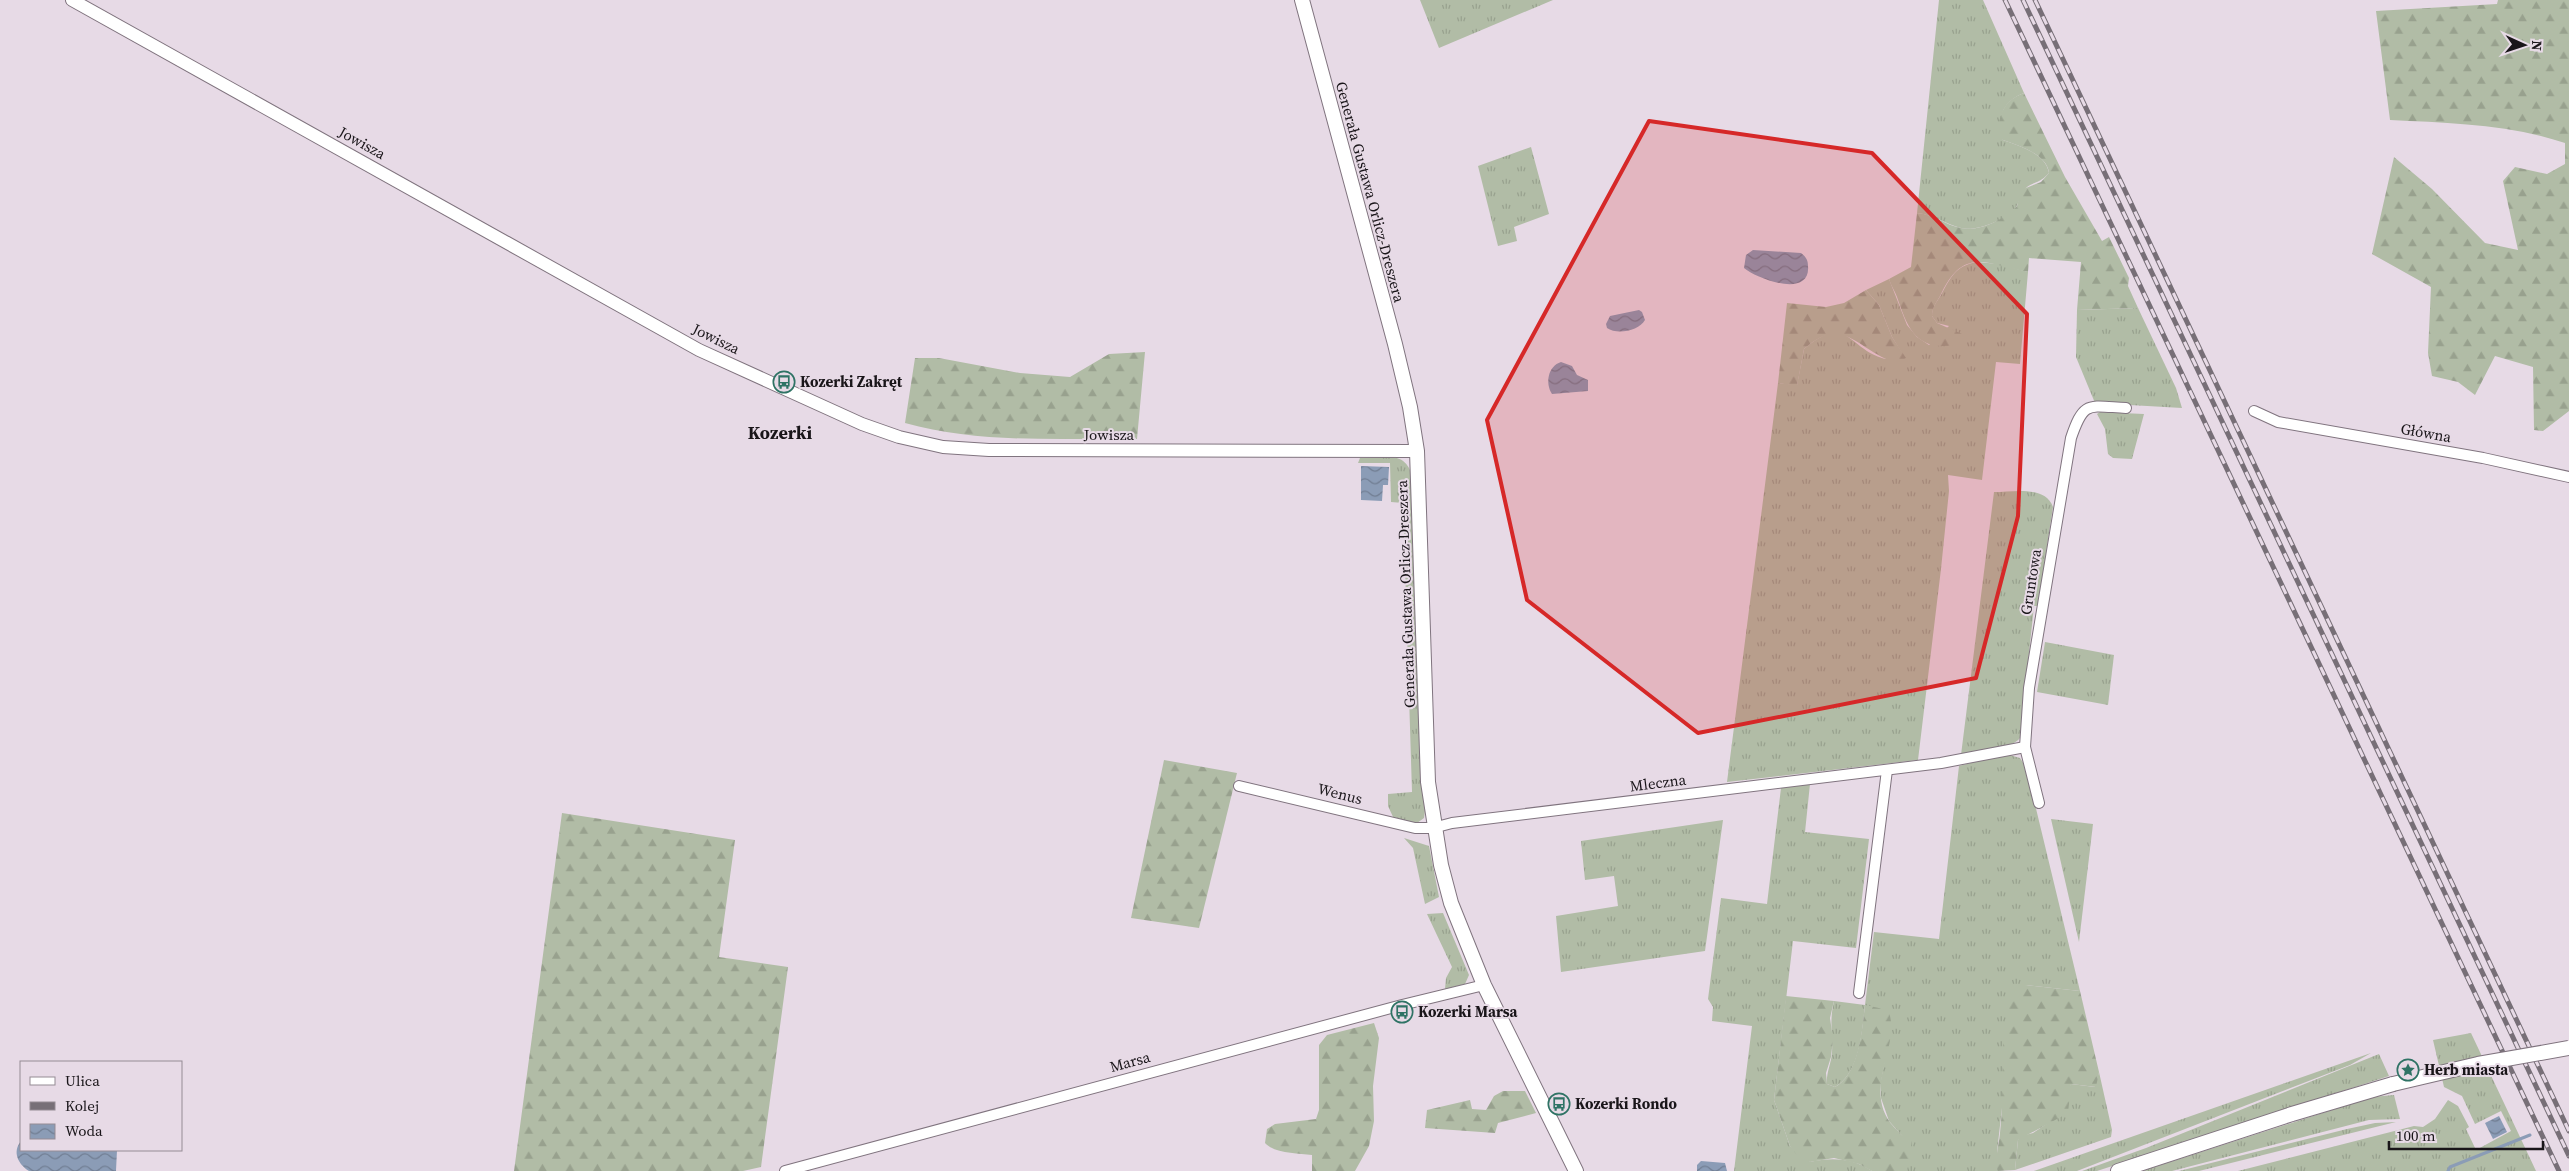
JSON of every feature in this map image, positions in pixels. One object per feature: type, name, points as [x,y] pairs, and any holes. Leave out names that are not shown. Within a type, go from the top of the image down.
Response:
[{"type":"main road","name":"Generała Gustawa Orlicz-Dreszera","points":[[1302,0],[1395,344],[1410,407],[1417,450],[1426,743],[1434,828],[1451,903],[1484,985],[1576,1171]]},
{"type":"main road","points":[[2118,1171],[2316,1106],[2393,1084],[2478,1064],[2569,1048]]},
{"type":"street","name":"Jowisza","points":[[72,0],[700,350],[862,424],[899,437],[943,447],[989,450],[1417,450]]},
{"type":"street","name":"Gruntowa","points":[[2040,803],[2025,747],[2029,688],[2071,438],[2078,415],[2084,410],[2097,407],[2126,408]]},
{"type":"street","name":"Główna","points":[[2254,411],[2278,422],[2483,458],[2569,477]]},
{"type":"street","name":"Mleczna","points":[[1434,828],[1452,824],[1887,770],[2025,747]]},
{"type":"street","points":[[1859,993],[1887,770]]},
{"type":"street","name":"Wenus","points":[[1239,786],[1415,828],[1434,828]]},
{"type":"street","name":"Marsa","points":[[785,1171],[1374,1012],[1484,985]]},
{"type":"highlighted area","points":[[1649,121],[1872,153],[2027,314],[2018,516],[1976,678],[1698,733],[1527,600],[1487,420]]},
{"type":"green space","points":[[1420,0],[1553,0],[1439,48]]},
{"type":"green space","points":[[1939,0],[1983,0],[2024,93],[2011,101],[2003,111],[2001,132],[2003,140],[2037,155],[2047,166],[2049,173],[2027,187],[2012,212],[1982,227],[1961,228],[1917,213]]},
{"type":"green space","points":[[2498,0],[2569,0],[2569,411],[2543,431],[2534,430],[2533,367],[2495,356],[2475,395],[2458,382],[2432,376],[2428,353],[2431,287],[2372,254],[2394,157],[2432,189],[2485,243],[2518,250],[2503,181],[2515,167],[2547,174],[2565,164],[2565,143],[2544,137],[2501,128],[2390,120],[2376,11],[2497,4]]},
{"type":"green space","points":[[2024,93],[2065,177],[2102,241],[2109,237],[2129,278],[2128,286],[2138,308],[2077,310],[2081,262],[2029,258],[2028,272],[1979,262],[1960,268],[1951,278],[1932,312],[1932,316],[1937,323],[1962,334],[1955,345],[1931,345],[1922,341],[1910,328],[1889,279],[1911,267],[1917,213],[1961,228],[1969,229],[1984,226],[1999,220],[2012,211],[2017,206],[2021,190],[2041,182],[2049,173],[2047,166],[2038,156],[2003,140],[1998,134],[2001,114],[2007,104]]},
{"type":"green space","points":[[1531,147],[1549,214],[1514,227],[1517,241],[1498,246],[1478,166]]},
{"type":"green space","points":[[1977,262],[1999,264],[2028,272],[2020,364],[1996,362],[1982,480],[1948,475],[1949,491],[1941,569],[1918,760],[1727,782],[1778,383],[1797,385],[1804,349],[1818,338],[1829,333],[1838,333],[1846,336],[1870,353],[1882,358],[1905,358],[1892,337],[1879,305],[1866,290],[1889,279],[1907,325],[1917,337],[1929,345],[1949,326],[1937,323],[1932,316],[1936,303],[1959,269]]},
{"type":"green space","points":[[1866,290],[1879,305],[1892,337],[1906,358],[1896,363],[1850,338],[1830,335],[1818,339],[1804,349],[1797,386],[1778,383],[1787,303],[1826,307],[1844,303]]},
{"type":"green space","points":[[2138,308],[2176,388],[2182,408],[2095,403],[2076,357],[2077,310]]},
{"type":"green space","points":[[1145,352],[1137,439],[991,437],[933,430],[905,423],[915,358],[939,358],[1020,373],[1070,377],[1109,354]]},
{"type":"green space","points":[[2100,412],[2144,414],[2132,459],[2113,458],[2108,454],[2105,429],[2097,414]]},
{"type":"green space","points":[[1394,457],[1400,459],[1406,463],[1413,480],[1420,734],[1425,811],[1424,818],[1417,823],[1394,819],[1388,806],[1388,794],[1412,792],[1403,503],[1391,502],[1390,463],[1358,463],[1360,458]]},
{"type":"green space","points":[[2028,491],[2036,493],[2043,495],[2053,507],[2038,606],[2034,606],[2020,738],[2009,745],[1961,755],[1994,492]]},
{"type":"green space","points":[[2045,642],[2114,655],[2108,705],[2037,692]]},
{"type":"green space","points":[[2006,754],[2020,758],[2026,767],[2080,991],[2026,985],[2003,1099],[1997,1152],[1998,1171],[1907,1171],[1904,1138],[1889,1121],[1881,1098],[1881,1080],[1890,1032],[1865,1005],[1874,932],[1939,939],[1959,766]]},
{"type":"green space","points":[[1164,760],[1237,773],[1199,928],[1131,918]]},
{"type":"green space","points":[[1810,784],[1805,832],[1869,839],[1856,948],[1793,941],[1774,1100],[1790,1146],[1810,1162],[1826,1159],[1850,1161],[1872,1171],[1734,1171],[1752,1026],[1712,1021],[1713,1007],[1708,999],[1721,898],[1767,904],[1781,788]]},
{"type":"green space","points":[[562,813],[735,840],[719,957],[788,967],[761,1167],[743,1171],[514,1171]]},
{"type":"green space","points":[[2051,819],[2093,824],[2079,942]]},
{"type":"green space","points":[[1723,820],[1705,951],[1561,972],[1556,916],[1618,906],[1614,876],[1585,880],[1581,841]]},
{"type":"green space","points":[[1404,838],[1429,846],[1439,897],[1425,904],[1413,848]]},
{"type":"green space","points":[[1443,913],[1469,975],[1465,984],[1445,989],[1446,978],[1452,967],[1427,914]]},
{"type":"green space","points":[[2026,985],[2080,991],[2099,1072],[2096,1087],[2071,1084],[2068,1113],[2018,1140],[2015,1170],[1998,1171],[1997,1157],[2006,1019],[2011,996],[2017,989]]},
{"type":"green space","points":[[1786,996],[1834,1001],[1830,1018],[1833,1039],[1831,1057],[1826,1073],[1827,1084],[1835,1087],[1843,1081],[1854,1062],[1861,1039],[1865,1005],[1888,1010],[1891,1023],[1890,1037],[1881,1083],[1881,1098],[1885,1113],[1894,1127],[1904,1137],[1912,1140],[1907,1171],[1872,1171],[1859,1164],[1834,1158],[1810,1162],[1802,1160],[1790,1146],[1774,1100]]},
{"type":"green space","points":[[1834,1001],[1865,1005],[1863,1027],[1855,1062],[1843,1081],[1835,1087],[1827,1084],[1832,1053],[1831,1021]]},
{"type":"green space","points":[[1374,1023],[1379,1038],[1373,1086],[1374,1121],[1369,1146],[1355,1171],[1312,1171],[1312,1155],[1280,1151],[1269,1147],[1265,1143],[1267,1129],[1275,1124],[1316,1119],[1319,1110],[1319,1045],[1327,1035]]},
{"type":"green space","points":[[2471,1033],[2536,1171],[2238,1171],[2414,1126],[2423,1127],[2435,1119],[2448,1100],[2458,1106],[2469,1127],[2466,1129],[2476,1150],[2511,1131],[2501,1111],[2475,1124],[2462,1096],[2444,1087],[2433,1040]]},
{"type":"green space","points":[[2371,1053],[2350,1065],[2077,1171],[2034,1171]]},
{"type":"green space","points":[[2379,1054],[2389,1076],[2097,1171],[2082,1171],[2146,1148]]},
{"type":"green space","points":[[2099,1072],[2112,1130],[2111,1137],[2015,1170],[2018,1140],[2021,1136],[2033,1133],[2057,1117],[2071,1084],[2095,1087]]},
{"type":"green space","points":[[1503,1091],[1525,1091],[1536,1113],[1498,1123],[1495,1133],[1425,1128],[1427,1110],[1470,1100],[1472,1109],[1486,1110],[1494,1096]]},
{"type":"green space","points":[[2394,1095],[2400,1119],[2369,1120],[2172,1171],[2142,1171],[2372,1097]]},
{"type":"green space","points":[[2396,1122],[2199,1171],[2179,1171],[2347,1129],[2375,1123]]},
{"type":"water","points":[[1753,250],[1801,253],[1808,262],[1807,276],[1801,282],[1792,284],[1782,284],[1760,277],[1744,268],[1746,255]]},
{"type":"water","points":[[1639,310],[1642,312],[1645,320],[1638,327],[1628,331],[1616,331],[1607,328],[1606,324],[1610,316]]},
{"type":"water","points":[[1561,362],[1572,366],[1577,375],[1588,380],[1588,391],[1552,394],[1548,380],[1549,375],[1553,367]]},
{"type":"water","points":[[1361,466],[1389,467],[1388,485],[1383,485],[1382,501],[1361,500]]},
{"type":"water","points":[[2499,1116],[2507,1132],[2493,1139],[2485,1123]]},
{"type":"water","points":[[20,1142],[20,1151],[117,1151],[116,1171],[29,1171],[19,1161],[18,1145]]},
{"type":"water","points":[[1701,1161],[1725,1163],[1727,1171],[1697,1171],[1697,1165]]},
{"type":"waterway","points":[[2448,1171],[2450,1167],[2530,1135]]},
{"type":"railway","points":[[2005,0],[2559,1171]]},
{"type":"railway","points":[[2023,0],[2569,1156]]},
{"type":"railway","points":[[2035,0],[2569,1131]]},
{"type":"place","name":"Kozerki Zakręt","points":[[784,382]]},
{"type":"place","name":"Kozerki Marsa","points":[[1402,1012]]},
{"type":"place","name":"Herb miasta","points":[[2408,1070]]},
{"type":"place","name":"Kozerki Rondo","points":[[1559,1104]]},
{"type":"district","name":"Kozerki","points":[[780,433]]}]
